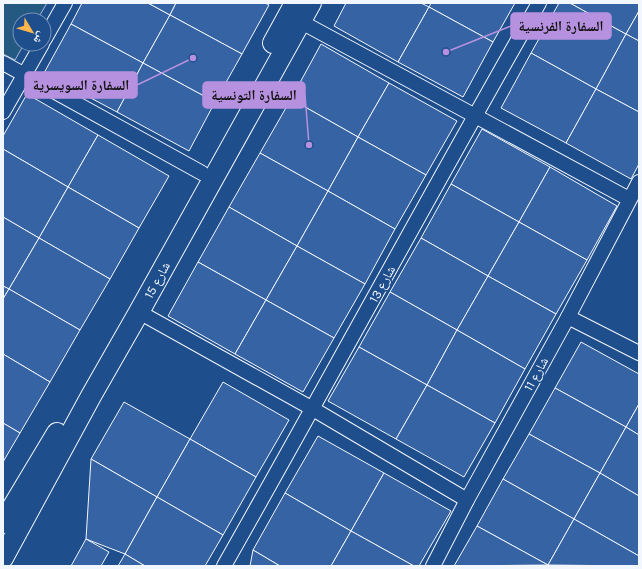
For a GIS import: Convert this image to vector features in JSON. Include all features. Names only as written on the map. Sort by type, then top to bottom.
[{"type":"street","points":[[52,26],[65,3]]},
{"type":"street","name":"شارع 15","points":[[3,523],[86,384],[202,173],[295,13],[312,3]]},
{"type":"street","name":"شارع 13","points":[[224,566],[539,3]]},
{"type":"street","points":[[295,13],[475,115],[630,199]]},
{"type":"street","name":"شارع 15","points":[[3,558],[91,396],[139,312],[295,13]]},
{"type":"street","points":[[3,112],[37,52]]},
{"type":"street","points":[[3,63],[202,173]]},
{"type":"street","name":"شارع 11","points":[[433,566],[467,500],[568,317],[639,182]]},
{"type":"street","points":[[139,312],[313,409],[467,500]]},
{"type":"street","points":[[568,317],[639,353]]},
{"type":"shaded area","points":[[3,3],[47,3],[42,12],[12,12],[12,52],[20,52],[15,60],[3,54]]},
{"type":"building","points":[[82,3],[148,3],[170,15],[143,63],[71,24]]},
{"type":"building","points":[[148,3],[176,3],[170,15]]},
{"type":"building","points":[[176,3],[265,3],[269,5],[242,54],[170,15]]},
{"type":"building","points":[[346,3],[421,3],[429,7],[398,62],[334,26]]},
{"type":"building","points":[[431,3],[515,3],[493,42],[429,7]]},
{"type":"building","points":[[559,3],[570,3],[626,34],[596,89],[531,53]]},
{"type":"building","points":[[570,3],[639,3],[639,11],[626,34]]},
{"type":"building","points":[[429,7],[493,42],[463,97],[398,62]]},
{"type":"building","points":[[639,11],[639,41],[626,34]]},
{"type":"building","points":[[170,15],[242,54],[215,102],[143,63]]},
{"type":"building","points":[[71,24],[143,63],[117,112],[44,73]]},
{"type":"building","points":[[626,34],[639,41],[639,112],[596,89]]},
{"type":"building","points":[[321,44],[389,83],[358,137],[291,99]]},
{"type":"building","points":[[531,53],[596,89],[566,143],[501,108]]},
{"type":"building","points":[[143,63],[215,102],[189,151],[117,112]]},
{"type":"building","points":[[389,83],[457,121],[426,175],[358,137]]},
{"type":"building","points":[[596,89],[639,112],[639,164],[631,179],[566,143]]},
{"type":"building","points":[[27,94],[98,135],[68,187],[3,149],[3,136]]},
{"type":"building","points":[[291,99],[358,137],[328,191],[260,153]]},
{"type":"building","points":[[482,129],[550,167],[519,222],[451,184]]},
{"type":"building","points":[[98,135],[169,176],[139,228],[68,187]]},
{"type":"building","points":[[358,137],[426,175],[395,229],[328,191]]},
{"type":"building","points":[[3,149],[68,187],[39,238],[3,217]]},
{"type":"building","points":[[260,153],[328,191],[297,246],[229,207]]},
{"type":"building","points":[[550,167],[617,206],[587,260],[519,222]]},
{"type":"building","points":[[451,184],[519,222],[488,276],[421,238]]},
{"type":"building","points":[[68,187],[139,228],[110,279],[39,238]]},
{"type":"building","points":[[328,191],[395,229],[365,284],[297,246]]},
{"type":"building","points":[[229,207],[297,246],[266,300],[198,262]]},
{"type":"building","points":[[3,217],[39,238],[9,289],[3,286]]},
{"type":"building","points":[[519,222],[587,260],[556,314],[488,276]]},
{"type":"building","points":[[39,238],[110,279],[80,330],[9,289]]},
{"type":"building","points":[[421,238],[488,276],[457,330],[390,292]]},
{"type":"building","points":[[297,246],[365,284],[334,338],[266,300]]},
{"type":"building","points":[[198,262],[266,300],[235,354],[168,316]]},
{"type":"building","points":[[488,276],[556,314],[525,369],[457,330]]},
{"type":"building","points":[[3,286],[9,289],[3,299]]},
{"type":"building","points":[[9,289],[80,330],[50,382],[3,354],[3,299]]},
{"type":"building","points":[[390,292],[457,330],[427,385],[359,347]]},
{"type":"building","points":[[266,300],[334,338],[303,392],[235,354]]},
{"type":"building","points":[[457,330],[525,369],[495,423],[427,385]]},
{"type":"building","points":[[581,342],[639,374],[639,404],[626,427],[555,388]]},
{"type":"building","points":[[359,347],[427,385],[396,439],[328,401]]},
{"type":"building","points":[[3,354],[50,382],[20,433],[3,423]]},
{"type":"building","points":[[223,382],[289,420],[256,477],[190,439]]},
{"type":"building","points":[[427,385],[495,423],[464,477],[396,439]]},
{"type":"building","points":[[555,388],[626,427],[600,473],[529,434]]},
{"type":"building","points":[[124,402],[190,439],[157,497],[91,459]]},
{"type":"building","points":[[639,404],[639,435],[626,427]]},
{"type":"building","points":[[3,423],[20,433],[3,462]]},
{"type":"building","points":[[626,427],[639,435],[639,496],[600,473]]},
{"type":"building","points":[[529,434],[600,473],[574,519],[503,479]]},
{"type":"building","points":[[318,436],[384,473],[351,531],[285,493]]},
{"type":"building","points":[[190,439],[256,477],[223,535],[157,497]]},
{"type":"building","points":[[91,459],[157,497],[125,554],[86,539]]},
{"type":"building","points":[[384,473],[451,511],[419,566],[414,566],[351,531]]},
{"type":"building","points":[[600,473],[639,496],[639,556],[574,519]]},
{"type":"building","points":[[503,479],[574,519],[548,565],[477,526]]},
{"type":"building","points":[[285,493],[351,531],[331,566],[280,566],[253,550]]},
{"type":"building","points":[[157,497],[223,535],[205,566],[145,566],[125,554]]},
{"type":"building","points":[[574,519],[639,556],[639,566],[548,565]]},
{"type":"building","points":[[477,526],[548,565],[454,566]]},
{"type":"building","points":[[351,531],[414,566],[331,566]]},
{"type":"building","points":[[86,539],[109,552],[101,566],[71,566]]},
{"type":"building","points":[[253,550],[280,566],[250,566]]},
{"type":"building","points":[[125,554],[145,566],[118,566]]},
{"type":"place","name":"السفارة الفرنسية","points":[[446,52]]},
{"type":"place","name":"السفارة السويسرية","points":[[193,58]]},
{"type":"place","name":"السفارة التونسية","points":[[309,145]]}]
